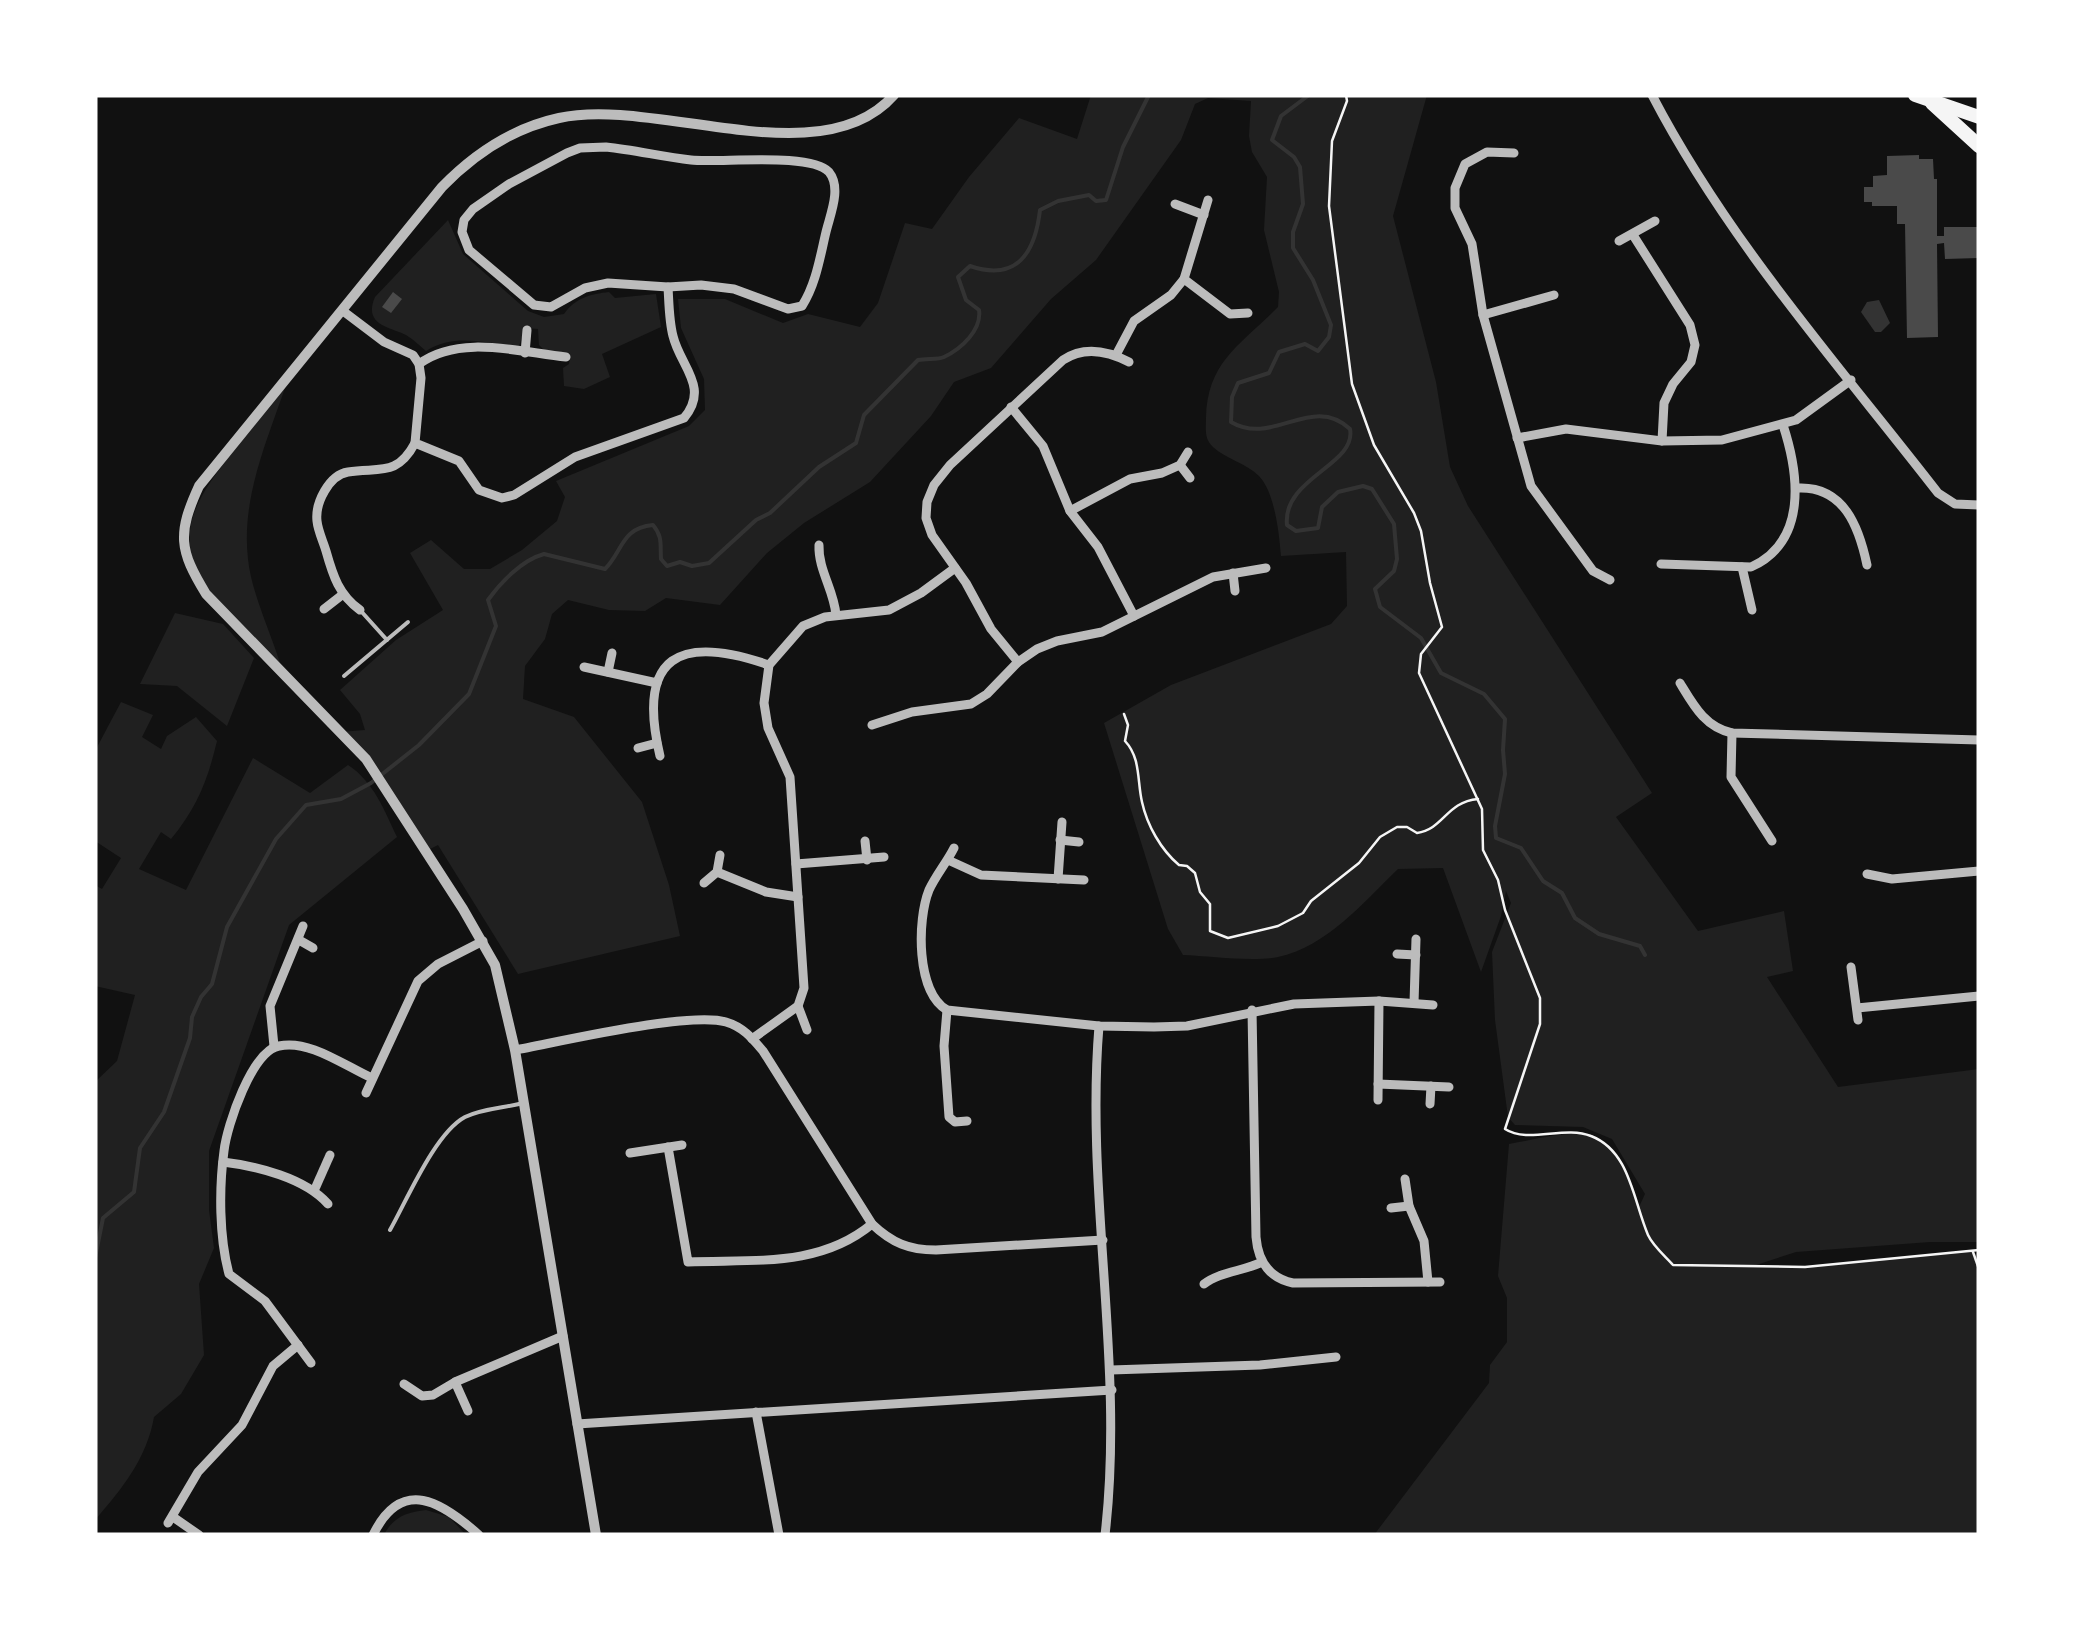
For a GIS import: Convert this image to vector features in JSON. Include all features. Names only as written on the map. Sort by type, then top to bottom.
[{"type":"highway","points":[[1915,95],[1979,117]]},
{"type":"highway","points":[[1932,103],[1979,146]]},
{"type":"street","points":[[596,1535],[504,992],[482,940],[366,760],[206,594],[182,545],[183,520],[198,486],[442,187],[484,150],[533,126],[559,118],[600,114],[737,130],[826,130],[856,121],[886,105],[894,95]]},
{"type":"street","points":[[1652,95],[1737,234],[1938,493],[1955,504],[1979,505]]},
{"type":"street","points":[[606,146],[694,160],[754,158],[826,168],[834,182],[834,199],[812,291],[802,306],[788,309],[734,289],[702,285],[668,287],[608,283],[585,288],[551,308],[534,305],[469,250],[462,232],[464,220],[508,184],[580,148],[606,146]]},
{"type":"street","points":[[1514,154],[1497,150],[1472,159],[1460,170],[1455,208],[1472,244],[1482,316],[1527,475],[1536,495],[1593,570],[1610,580]]},
{"type":"street","points":[[1116,355],[1134,320],[1171,295],[1184,279],[1208,200]]},
{"type":"street","points":[[1174,204],[1204,215]]},
{"type":"street","points":[[1619,241],[1656,221]]},
{"type":"street","points":[[1633,236],[1694,336],[1691,362],[1673,384],[1664,404],[1662,441]]},
{"type":"street","points":[[1184,279],[1230,314],[1248,312]]},
{"type":"street","points":[[414,442],[459,461],[485,495],[502,498],[514,496],[575,457],[684,418],[696,396],[696,384],[673,338],[668,287]]},
{"type":"street","points":[[1482,316],[1554,295]]},
{"type":"street","points":[[343,311],[384,342],[413,355],[421,378],[414,442],[396,466],[339,475],[329,484],[316,518],[342,595],[360,610]]},
{"type":"street","points":[[525,353],[527,330]]},
{"type":"street","points":[[419,364],[441,350],[459,346],[566,357]]},
{"type":"street","points":[[1018,662],[991,628],[928,527],[926,510],[930,494],[950,465],[1071,354],[1098,351],[1129,362]]},
{"type":"street","points":[[1517,438],[1566,429],[1662,441],[1722,440],[1784,425],[1806,415],[1851,380]]},
{"type":"street","points":[[1011,408],[1043,446],[1070,511],[1108,563],[1134,616]]},
{"type":"street","points":[[1662,564],[1742,567],[1758,563],[1778,544],[1790,524],[1798,488],[1784,425]]},
{"type":"street","points":[[1070,511],[1130,480],[1180,465],[1188,452]]},
{"type":"street","points":[[1180,465],[1190,478]]},
{"type":"street","points":[[1798,488],[1825,492],[1850,514],[1867,566]]},
{"type":"street","points":[[819,545],[820,564],[832,589],[836,615]]},
{"type":"street","points":[[1742,567],[1752,610]]},
{"type":"street","points":[[752,1039],[798,1006],[804,988],[790,777],[768,728],[764,703],[770,665],[803,626],[836,615],[889,610],[955,568]]},
{"type":"street","points":[[872,725],[912,712],[971,704],[987,694],[1018,662],[1050,644],[1102,632],[1201,582],[1266,568]]},
{"type":"street","points":[[1233,573],[1235,591]]},
{"type":"street","points":[[324,609],[342,595]]},
{"type":"street","points":[[660,756],[654,708],[657,683],[671,660],[695,650],[730,652],[770,665]]},
{"type":"street","points":[[608,672],[612,654]]},
{"type":"street","points":[[584,667],[657,683]]},
{"type":"street","points":[[1680,684],[1704,718],[1718,729],[1732,733],[1979,740]]},
{"type":"street","points":[[1732,733],[1731,776],[1772,841]]},
{"type":"street","points":[[638,748],[657,743]]},
{"type":"street","points":[[1058,879],[1062,822]]},
{"type":"street","points":[[865,840],[867,860]]},
{"type":"street","points":[[1060,840],[1079,842]]},
{"type":"street","points":[[954,848],[929,891],[922,930],[926,985],[937,1003],[947,1010],[1100,1026],[1188,1026],[1294,1004],[1379,1001],[1432,1005]]},
{"type":"street","points":[[704,883],[717,872],[720,855]]},
{"type":"street","points":[[796,864],[884,857]]},
{"type":"street","points":[[948,860],[981,875],[1084,880]]},
{"type":"street","points":[[1867,874],[1892,879],[1979,871]]},
{"type":"street","points":[[717,872],[754,888],[798,898]]},
{"type":"street","points":[[274,1046],[270,1006],[303,926]]},
{"type":"street","points":[[1414,1003],[1416,939]]},
{"type":"street","points":[[299,940],[313,948]]},
{"type":"street","points":[[366,1093],[418,981],[438,964],[482,940]]},
{"type":"street","points":[[1398,954],[1416,955]]},
{"type":"street","points":[[1851,967],[1858,1020]]},
{"type":"street","points":[[1857,1008],[1979,996]]},
{"type":"street","points":[[1378,1100],[1379,1001]]},
{"type":"street","points":[[798,1006],[807,1030]]},
{"type":"street","points":[[947,1010],[944,1035],[949,1117],[966,1122]]},
{"type":"street","points":[[1252,1010],[1256,1237],[1262,1262],[1274,1276],[1293,1283],[1434,1282],[1424,1241],[1409,1206],[1405,1179]]},
{"type":"street","points":[[515,1050],[706,1018],[735,1025],[752,1039],[872,1224],[893,1242],[918,1250],[1103,1240]]},
{"type":"street","points":[[1100,1026],[1095,1103],[1112,1370],[1105,1535]]},
{"type":"street","points":[[311,1363],[265,1301],[229,1274],[223,1218],[227,1137],[252,1069],[260,1056],[274,1046],[300,1046],[372,1078]]},
{"type":"street","points":[[1378,1084],[1449,1087]]},
{"type":"street","points":[[1430,1104],[1431,1086]]},
{"type":"street","points":[[630,1152],[682,1145]]},
{"type":"street","points":[[668,1147],[688,1262],[813,1255],[844,1245],[872,1224]]},
{"type":"street","points":[[314,1191],[330,1154]]},
{"type":"street","points":[[223,1162],[255,1167],[314,1191],[328,1204]]},
{"type":"street","points":[[1391,1208],[1409,1206]]},
{"type":"street","points":[[1204,1284],[1212,1277],[1262,1262]]},
{"type":"street","points":[[404,1384],[426,1397],[563,1336]]},
{"type":"street","points":[[199,1535],[170,1520],[198,1472],[242,1425],[273,1366],[298,1344]]},
{"type":"street","points":[[1112,1370],[1336,1358]]},
{"type":"street","points":[[455,1382],[468,1411]]},
{"type":"street","points":[[577,1424],[1112,1390]]},
{"type":"street","points":[[756,1412],[779,1535]]},
{"type":"street","points":[[374,1535],[385,1515],[396,1506],[421,1501],[445,1506],[478,1535]]},
{"type":"lane","points":[[360,610],[386,640]]},
{"type":"lane","points":[[344,676],[408,622]]},
{"type":"lane","points":[[390,1230],[434,1152],[456,1124],[486,1110],[524,1104]]},
{"type":"path","points":[[1346,95],[1329,158],[1329,206],[1352,384],[1374,444],[1421,531],[1430,583],[1442,620],[1438,635],[1421,654],[1422,683],[1478,799],[1484,826],[1483,850],[1498,880],[1542,1010],[1506,1128],[1516,1134],[1576,1132],[1604,1142],[1623,1166],[1650,1239],[1673,1265],[1805,1267],[1979,1250]]},
{"type":"path","points":[[1124,714],[1128,725],[1125,741],[1133,750],[1142,802],[1160,845],[1178,865],[1195,873],[1200,892],[1210,904],[1210,931],[1228,938],[1278,926],[1303,913],[1311,900],[1359,863],[1380,838],[1396,827],[1427,832],[1458,803],[1478,799]]},
{"type":"path","points":[[1973,1250],[1979,1269]]},
{"type":"shaded area","points":[[1091,95],[1427,95],[1393,216],[1436,382],[1450,467],[1468,506],[1652,793],[1616,817],[1698,931],[1784,911],[1793,971],[1767,977],[1838,1087],[1979,1069],[1979,1242],[1796,1252],[1753,1266],[1805,1267],[1973,1250],[1979,1269],[1979,1535],[1374,1535],[1489,1383],[1490,1365],[1507,1342],[1507,1298],[1498,1276],[1509,1144],[1561,1135],[1594,1137],[1617,1158],[1639,1207],[1645,1194],[1612,1139],[1583,1127],[1515,1125],[1508,1117],[1495,1020],[1492,952],[1511,903],[1506,891],[1481,972],[1443,868],[1398,869],[1328,933],[1296,952],[1278,957],[1183,955],[1168,929],[1104,723],[1171,685],[1331,624],[1347,606],[1346,552],[1281,556],[1275,514],[1264,483],[1254,472],[1213,447],[1206,434],[1208,398],[1220,368],[1278,307],[1279,292],[1264,230],[1267,177],[1252,152],[1249,136],[1251,101],[1208,98],[1195,104],[1181,140],[1096,260],[1051,299],[991,368],[954,382],[931,416],[870,482],[804,523],[767,553],[720,605],[666,598],[645,611],[609,610],[568,600],[552,614],[545,639],[525,666],[523,699],[574,717],[642,802],[669,885],[680,936],[518,974],[438,845],[424,852],[390,794],[340,732],[365,730],[360,714],[340,690],[396,640],[443,610],[410,553],[431,540],[464,569],[490,569],[522,550],[557,521],[565,497],[556,481],[689,426],[705,410],[704,379],[681,328],[678,299],[725,299],[783,323],[808,314],[860,327],[878,303],[905,223],[932,229],[1019,118],[1077,139]]},
{"type":"shaded area","points":[[448,220],[463,254],[528,311],[544,317],[564,314],[578,301],[609,292],[615,298],[656,294],[661,327],[602,354],[610,377],[584,389],[564,386],[563,368],[569,364],[570,355],[545,351],[539,345],[538,329],[525,328],[519,346],[460,341],[426,351],[406,335],[380,324],[372,314],[372,306],[375,297]]},
{"type":"shaded area","points":[[1879,300],[1890,323],[1881,332],[1875,332],[1861,312],[1867,302]]},
{"type":"shaded area","points":[[286,385],[257,470],[247,536],[253,584],[280,663],[214,596],[192,557],[190,539],[192,521],[207,487]]},
{"type":"shaded area","points":[[175,613],[223,624],[254,658],[227,726],[177,686],[140,684]]},
{"type":"shaded area","points":[[121,702],[153,715],[142,737],[161,749],[167,736],[196,717],[217,741],[205,781],[188,816],[171,839],[161,832],[139,869],[186,890],[253,758],[310,793],[348,765],[372,788],[397,837],[289,925],[209,1151],[209,1210],[214,1248],[199,1284],[204,1355],[181,1394],[154,1417],[139,1459],[124,1485],[95,1520],[95,1082],[117,1061],[135,995],[95,986],[95,885],[102,889],[121,858],[95,841],[95,751]]},
{"type":"shaded area","points":[[426,1510],[449,1517],[466,1535],[384,1535],[401,1516]]},
{"type":"building","points":[[1919,155],[1919,159],[1933,159],[1937,236],[1944,236],[1944,227],[1979,227],[1979,258],[1945,259],[1944,243],[1937,244],[1938,337],[1907,338],[1905,224],[1897,224],[1897,206],[1872,206],[1872,202],[1864,202],[1864,187],[1873,187],[1873,176],[1887,175],[1887,156]]},
{"type":"building","points":[[393,292],[402,299],[391,313],[382,307]]},
{"type":"waterway","points":[[95,1258],[103,1218],[134,1192],[140,1148],[164,1112],[190,1038],[192,1017],[212,984],[227,927],[276,839],[306,805],[341,799],[371,783],[419,745],[469,694],[496,626],[488,600],[499,586],[520,566],[544,554],[605,569],[628,535],[653,525],[660,537],[661,559],[667,566],[680,562],[692,566],[709,563],[819,467],[856,443],[864,415],[918,360],[944,357],[969,338],[977,325],[979,310],[966,300],[958,277],[970,266],[1000,270],[1021,260],[1034,239],[1040,210],[1058,201],[1089,195],[1096,201],[1106,200],[1123,147],[1149,95]]},
{"type":"waterway","points":[[1309,95],[1281,116],[1272,140],[1294,157],[1300,167],[1303,204],[1293,232],[1293,248],[1313,280],[1331,325],[1329,337],[1318,351],[1305,344],[1279,352],[1269,373],[1238,383],[1232,397],[1231,422],[1262,429],[1321,416],[1336,419],[1350,429],[1349,442],[1342,453],[1296,495],[1287,525],[1296,531],[1318,528],[1322,507],[1338,492],[1363,486],[1372,489],[1394,524],[1397,559],[1394,571],[1375,589],[1380,607],[1421,638],[1441,673],[1484,694],[1505,719],[1505,774],[1496,838],[1521,848],[1543,881],[1562,893],[1575,918],[1599,934],[1640,946],[1645,955]]}]
